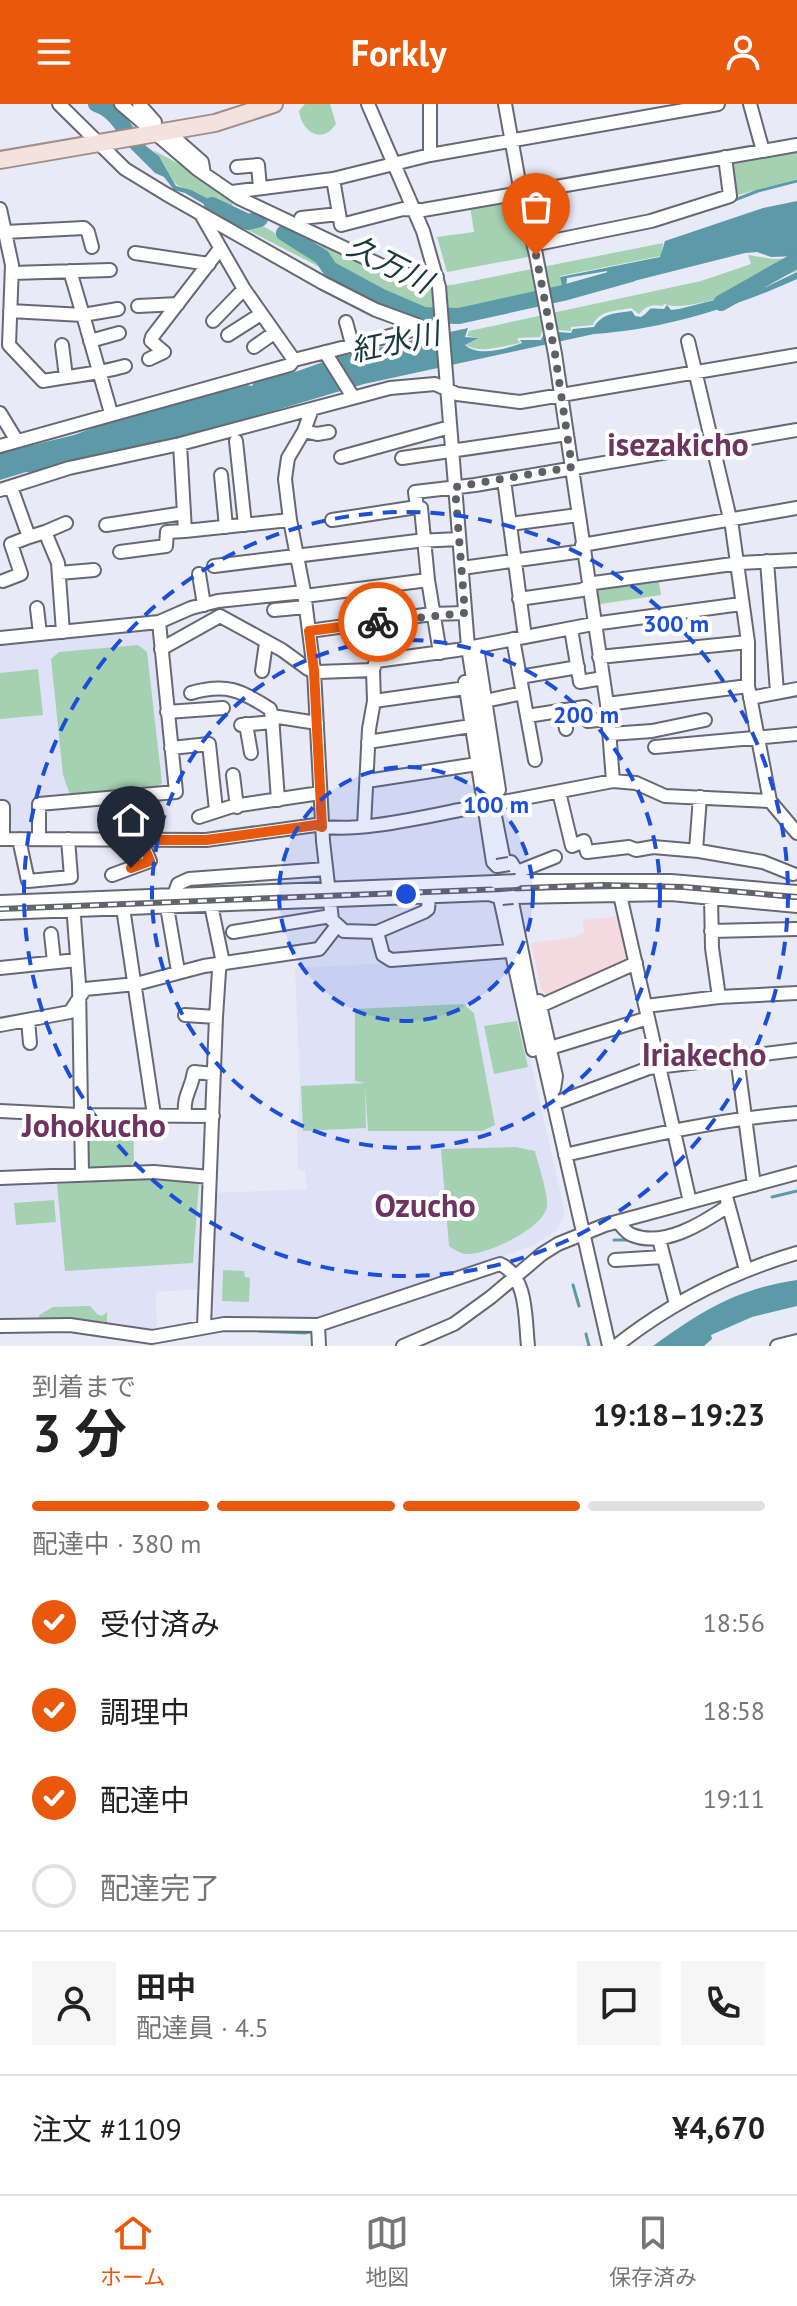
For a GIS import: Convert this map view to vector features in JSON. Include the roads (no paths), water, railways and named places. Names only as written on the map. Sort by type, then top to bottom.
[{"type":"main road","points":[[0,160],[274,104]]},
{"type":"street","points":[[0,446],[290,365],[294,360],[417,329],[417,325],[376,310],[323,283],[125,169],[59,104]]},
{"type":"street","points":[[121,104],[133,107],[152,129],[204,174],[232,192],[289,223],[391,270],[437,278]]},
{"type":"street","points":[[368,104],[415,210],[437,278],[468,647],[510,904],[609,1346]]},
{"type":"street","points":[[430,104],[430,155]]},
{"type":"street","points":[[505,104],[511,140],[542,243],[651,221],[730,196],[725,157]]},
{"type":"street","points":[[232,192],[333,179],[430,155],[718,104]]},
{"type":"street","points":[[750,104],[763,151]]},
{"type":"street","points":[[177,140],[202,162],[204,174]]},
{"type":"street","points":[[333,179],[341,225],[403,209],[415,210],[797,145]]},
{"type":"street","points":[[237,167],[258,165],[260,188]]},
{"type":"street","points":[[525,192],[561,393],[607,704],[613,781]]},
{"type":"street","points":[[0,209],[12,273],[5,345],[43,381],[125,366]]},
{"type":"street","points":[[301,218],[339,214]]},
{"type":"street","points":[[202,216],[219,250],[294,360]]},
{"type":"street","points":[[5,232],[84,228],[92,247]]},
{"type":"street","points":[[149,359],[164,352],[151,341],[152,337],[219,250]]},
{"type":"street","points":[[135,253],[209,264]]},
{"type":"street","points":[[12,273],[110,270]]},
{"type":"street","points":[[70,271],[111,413]]},
{"type":"street","points":[[213,321],[244,289]]},
{"type":"street","points":[[138,306],[178,304]]},
{"type":"street","points":[[10,311],[83,315],[118,309]]},
{"type":"street","points":[[228,335],[261,314]]},
{"type":"street","points":[[346,322],[352,344]]},
{"type":"street","points":[[90,341],[119,333]]},
{"type":"street","points":[[254,347],[274,333]]},
{"type":"street","points":[[688,341],[730,520],[748,642],[749,692],[770,801]]},
{"type":"street","points":[[62,345],[66,377]]},
{"type":"street","points":[[326,354],[350,393]]},
{"type":"street","points":[[29,537],[5,489],[69,468],[180,444],[312,409],[350,393],[435,384],[457,394],[520,402],[797,355]]},
{"type":"street","points":[[312,409],[285,467],[290,520],[305,598],[314,671],[322,827],[334,921],[344,931],[377,932],[425,912],[429,896]]},
{"type":"street","points":[[0,413],[17,441]]},
{"type":"street","points":[[341,457],[450,427]]},
{"type":"street","points":[[417,507],[415,492],[504,480],[797,430]]},
{"type":"street","points":[[304,431],[317,434],[329,432]]},
{"type":"street","points":[[402,458],[567,434]]},
{"type":"street","points":[[236,441],[245,525]]},
{"type":"street","points":[[180,444],[185,531]]},
{"type":"street","points":[[221,475],[226,527]]},
{"type":"street","points":[[504,480],[519,599],[520,677],[535,760]]},
{"type":"street","points":[[332,520],[421,508],[428,580],[440,653]]},
{"type":"street","points":[[462,568],[797,508]]},
{"type":"street","points":[[106,525],[184,513]]},
{"type":"street","points":[[510,524],[578,515]]},
{"type":"street","points":[[120,552],[166,546],[167,532],[290,520]]},
{"type":"street","points":[[3,581],[25,572],[11,544],[66,523]]},
{"type":"street","points":[[45,532],[58,563],[63,632]]},
{"type":"street","points":[[214,566],[459,539]]},
{"type":"street","points":[[519,599],[582,590],[594,583],[737,564],[797,560]]},
{"type":"street","points":[[767,561],[777,692]]},
{"type":"street","points":[[59,573],[94,570]]},
{"type":"street","points":[[199,574],[204,605]]},
{"type":"street","points":[[0,638],[159,622],[218,601],[305,598],[428,580]]},
{"type":"street","points":[[274,610],[305,598]]},
{"type":"street","points":[[364,826],[376,661],[440,653],[593,624],[741,604]]},
{"type":"street","points":[[37,608],[40,634]]},
{"type":"street","points":[[309,631],[465,613]]},
{"type":"street","points":[[161,649],[220,616],[314,671],[373,670]]},
{"type":"street","points":[[39,839],[39,804],[176,792],[159,622]]},
{"type":"street","points":[[571,629],[580,682],[603,678]]},
{"type":"street","points":[[599,657],[748,642]]},
{"type":"street","points":[[262,671],[266,643]]},
{"type":"street","points":[[468,647],[461,654],[471,726],[477,764],[492,804]]},
{"type":"street","points":[[468,647],[478,654],[485,701],[493,862],[505,864],[517,872],[555,857]]},
{"type":"street","points":[[520,677],[578,667]]},
{"type":"street","points":[[191,693],[217,687],[237,691],[270,709],[278,800]]},
{"type":"street","points":[[374,701],[466,688]]},
{"type":"street","points":[[607,704],[797,689]]},
{"type":"street","points":[[485,701],[523,693]]},
{"type":"street","points":[[527,716],[585,707],[588,721],[608,719]]},
{"type":"street","points":[[167,712],[223,708]]},
{"type":"street","points":[[563,710],[566,729]]},
{"type":"street","points":[[251,753],[243,725],[272,719],[317,723]]},
{"type":"street","points":[[610,734],[652,731],[705,720]]},
{"type":"street","points":[[368,742],[471,726]]},
{"type":"street","points":[[655,747],[797,734]]},
{"type":"street","points":[[171,748],[209,744],[216,810]]},
{"type":"street","points":[[367,781],[477,764]]},
{"type":"street","points":[[233,775],[237,807]]},
{"type":"street","points":[[0,807],[3,807],[1,839],[206,840],[316,825],[330,830],[364,826],[613,781],[636,783],[665,796],[770,801],[797,833]]},
{"type":"street","points":[[559,792],[572,846],[584,841],[587,852],[629,847],[636,850],[653,847],[696,850],[788,868]]},
{"type":"street","points":[[199,817],[216,810],[320,793]]},
{"type":"street","points":[[121,840],[122,796]]},
{"type":"street","points":[[696,850],[700,797]]},
{"type":"street","points":[[19,839],[28,881],[71,877],[68,839]]},
{"type":"street","points":[[112,875],[150,861],[141,840]]},
{"type":"street","points":[[178,971],[171,901],[178,884],[189,879],[326,869]]},
{"type":"street","points":[[0,902],[123,908],[171,901],[211,905],[516,881],[671,881],[797,892]]},
{"type":"street","points":[[0,913],[73,905],[329,895],[489,894],[508,897],[644,893],[711,896],[797,906]]},
{"type":"street","points":[[620,895],[690,1202]]},
{"type":"street","points":[[711,896],[711,931],[719,997]]},
{"type":"street","points":[[508,897],[510,951],[542,1090],[553,1104]]},
{"type":"street","points":[[508,897],[550,1048],[556,1076],[553,1104]]},
{"type":"street","points":[[73,905],[79,1000],[82,1173]]},
{"type":"street","points":[[204,1326],[216,1017],[221,962],[211,905]]},
{"type":"street","points":[[123,908],[154,1115]]},
{"type":"street","points":[[233,932],[334,921]]},
{"type":"street","points":[[0,1025],[70,1012],[85,989],[136,984],[221,962],[319,949],[334,921]]},
{"type":"street","points":[[711,931],[797,929]]},
{"type":"street","points":[[377,932],[383,955],[391,960],[510,951]]},
{"type":"street","points":[[51,934],[54,962]]},
{"type":"street","points":[[0,968],[77,960]]},
{"type":"street","points":[[540,1006],[636,963]]},
{"type":"street","points":[[550,1048],[647,1012],[719,997],[797,993]]},
{"type":"street","points":[[185,1015],[216,1017]]},
{"type":"street","points":[[28,1020],[30,1043]]},
{"type":"street","points":[[553,1104],[649,1068],[797,1050]]},
{"type":"street","points":[[737,1057],[754,1185]]},
{"type":"street","points":[[185,1116],[184,1099],[194,1072],[214,1074]]},
{"type":"street","points":[[0,1111],[213,1116]]},
{"type":"street","points":[[565,1155],[674,1129],[745,1117],[797,1113]]},
{"type":"street","points":[[0,1178],[163,1172],[210,1177]]},
{"type":"street","points":[[615,1260],[660,1247],[675,1234],[728,1206],[754,1185],[797,1173]]},
{"type":"street","points":[[403,1346],[454,1324],[542,1254],[583,1233],[690,1202],[728,1206]]},
{"type":"street","points":[[728,1206],[746,1270]]},
{"type":"street","points":[[618,1222],[632,1235],[660,1247]]},
{"type":"street","points":[[660,1247],[676,1304]]},
{"type":"street","points":[[616,1346],[644,1323],[676,1304],[746,1270],[797,1253]]},
{"type":"street","points":[[0,1326],[70,1325],[170,1340],[204,1326],[319,1335],[496,1264],[506,1267],[515,1276],[521,1289],[528,1346]]},
{"type":"street","points":[[121,1332],[121,1346]]},
{"type":"street","points":[[777,1346],[797,1341]]},
{"type":"water","points":[[118,117],[159,156],[176,186],[191,190],[232,211],[229,219],[185,193],[174,190],[164,177],[155,173],[120,133]]},
{"type":"water","points":[[797,201],[797,256],[771,257],[757,252],[745,253],[622,284],[626,279],[608,277],[607,271],[567,278],[563,291],[560,277],[660,257],[665,241],[763,208]]},
{"type":"water","points":[[797,272],[797,279],[698,316],[645,328],[594,334],[364,384],[169,442],[0,480],[0,453],[74,435],[120,418],[252,386],[254,382],[337,357],[468,328],[465,337],[479,338],[465,345],[471,349],[500,349],[522,343],[520,340],[541,340],[545,331],[571,333],[573,329],[594,327],[601,319],[615,313],[632,311],[635,316],[641,317],[651,309],[664,309],[667,305],[671,310],[679,309],[766,287]]},
{"type":"water","points":[[797,1280],[797,1306],[752,1317],[711,1335],[712,1339],[704,1346],[653,1346],[720,1303],[756,1289]]},
{"type":"waterway","name":"久万川","points":[[96,104],[111,112],[129,135]]},
{"type":"waterway","points":[[732,201],[797,181]]},
{"type":"waterway","name":"久万川","points":[[212,205],[248,222],[260,219]]},
{"type":"waterway","points":[[542,249],[644,228]]},
{"type":"waterway","name":"久万川","points":[[284,233],[322,257],[330,269],[424,315],[459,316],[631,274]]},
{"type":"waterway","name":"紅水川","points":[[721,303],[797,260]]},
{"type":"waterway","points":[[772,1197],[797,1191]]},
{"type":"waterway","points":[[614,1240],[630,1240]]},
{"type":"waterway","points":[[573,1285],[579,1306]]},
{"type":"waterway","points":[[353,1320],[364,1316]]},
{"type":"waterway","points":[[259,1331],[315,1331]]},
{"type":"waterway","points":[[586,1334],[589,1346]]},
{"type":"waterway","points":[[155,1342],[182,1337]]},
{"type":"railway","points":[[0,909],[601,885],[684,887],[797,897]]},
{"type":"district","name":"isezakicho","points":[[678,444]]},
{"type":"district","name":"Iriakecho","points":[[704,1054]]},
{"type":"district","name":"Johokucho","points":[[94,1125]]},
{"type":"district","name":"Ozucho","points":[[425,1205]]}]
